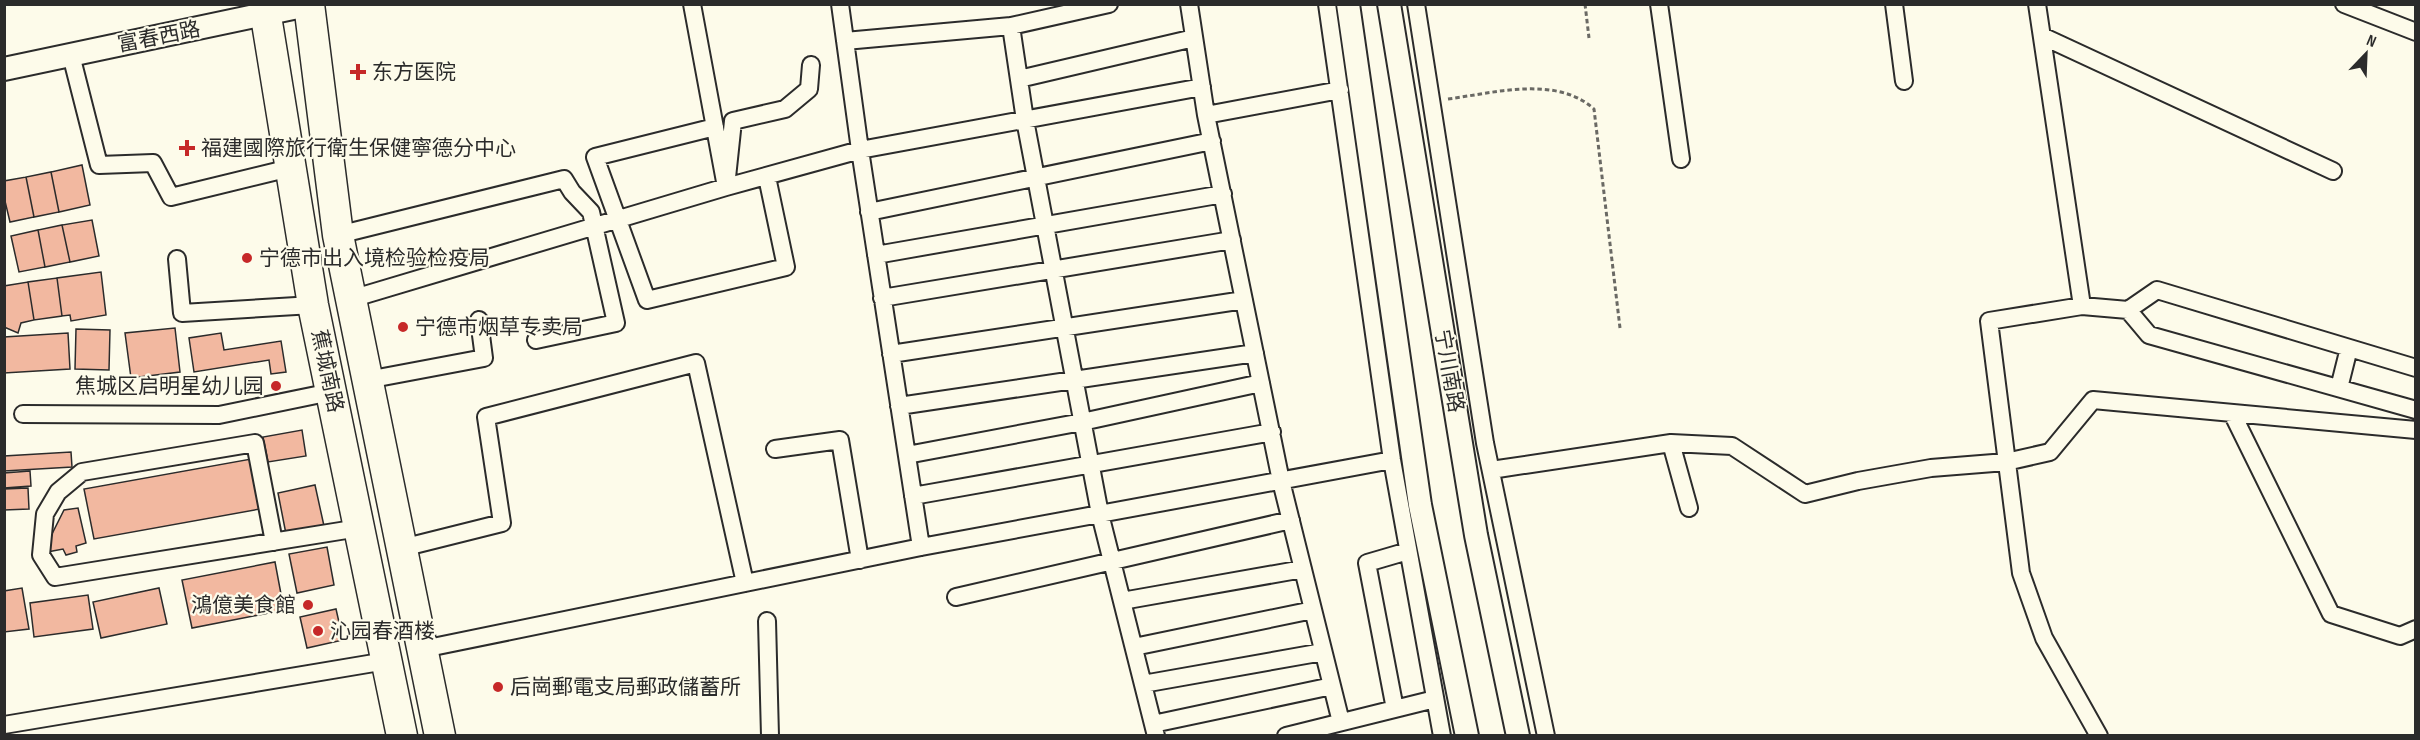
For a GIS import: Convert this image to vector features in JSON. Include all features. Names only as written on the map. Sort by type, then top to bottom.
[{"type":"highway","name":"蕉城南路","points":[[310,5],[338,235],[441,735]]},
{"type":"highway","name":"蕉城南路","points":[[266,10],[313,304],[402,735]]},
{"type":"main road","points":[[1348,4],[1420,505],[1467,735]]},
{"type":"main road","name":"宁川南路","points":[[1389,4],[1476,535],[1518,735]]},
{"type":"main road","name":"富春西路","points":[[4,69],[266,10],[310,5]]},
{"type":"street","points":[[692,4],[726,187]]},
{"type":"street","points":[[840,4],[869,212],[921,547]]},
{"type":"street","points":[[845,41],[1011,26],[1109,4]]},
{"type":"street","points":[[1189,4],[1206,115],[1281,481],[1341,722]]},
{"type":"street","points":[[1327,4],[1392,460],[1442,735]]},
{"type":"street","points":[[1416,4],[1491,470],[1546,735]]},
{"type":"street","points":[[1659,4],[1681,159]]},
{"type":"street","points":[[1894,4],[1904,81]]},
{"type":"street","points":[[2037,4],[2082,306]]},
{"type":"street","points":[[2344,4],[2415,32]]},
{"type":"street","points":[[1011,26],[1025,120],[1100,514],[1155,730],[1332,686]]},
{"type":"street","points":[[2042,36],[2333,171]]},
{"type":"street","points":[[1019,79],[1194,38]]},
{"type":"street","points":[[71,55],[99,165],[153,163],[171,197],[290,168]]},
{"type":"street","points":[[726,187],[733,121],[785,109],[809,89],[812,65]]},
{"type":"street","points":[[351,299],[726,187],[860,150],[1202,87]]},
{"type":"street","points":[[1206,115],[1340,90]]},
{"type":"street","points":[[715,127],[595,157],[647,300],[786,267],[767,177]]},
{"type":"street","points":[[869,212],[1212,141]]},
{"type":"street","points":[[338,235],[564,179],[572,192],[591,212],[616,323],[536,340]]},
{"type":"street","points":[[876,255],[1223,194]]},
{"type":"street","points":[[882,298],[1232,240]]},
{"type":"street","points":[[177,259],[182,313],[313,304]]},
{"type":"street","points":[[2099,735],[2044,639],[2021,573],[1989,321],[2082,306],[2128,310],[2157,290],[2415,368]]},
{"type":"street","points":[[891,354],[1244,300]]},
{"type":"street","points":[[2128,310],[2149,335],[2415,410]]},
{"type":"street","points":[[368,380],[484,358],[479,320]]},
{"type":"street","points":[[2339,388],[2349,348]]},
{"type":"street","points":[[899,406],[1255,353]]},
{"type":"street","points":[[402,548],[502,523],[486,417],[696,363],[745,583]]},
{"type":"street","points":[[907,455],[1082,422],[1261,383]]},
{"type":"street","points":[[23,414],[219,415],[331,392]]},
{"type":"street","points":[[1491,470],[1671,443],[1732,446],[1805,494],[1858,481],[1931,468],[2006,462],[2050,452],[2093,400],[2415,430]]},
{"type":"street","points":[[2232,413],[2331,614],[2400,636],[2415,629]]},
{"type":"street","points":[[913,496],[1272,432]]},
{"type":"street","points":[[775,449],[840,440],[860,560]]},
{"type":"street","points":[[274,542],[255,443],[82,472],[58,492],[45,514],[41,555],[55,577],[274,542],[359,528]]},
{"type":"street","points":[[1671,443],[1689,508]]},
{"type":"street","points":[[423,649],[921,547],[1392,460]]},
{"type":"street","points":[[956,597],[1291,520]]},
{"type":"street","points":[[1395,709],[1367,563],[1408,551]]},
{"type":"street","points":[[1122,601],[1303,569]]},
{"type":"street","points":[[1134,647],[1313,610]]},
{"type":"street","points":[[767,621],[770,735]]},
{"type":"street","points":[[1143,684],[1323,652]]},
{"type":"street","points":[[4,725],[386,661]]},
{"type":"street","points":[[1286,735],[1435,699]]},
{"type":"path","points":[[1585,4],[1589,38]]},
{"type":"path","points":[[1431,101],[1539,88],[1581,98],[1594,109],[1620,328]]},
{"type":"building","points":[[82,165],[90,205],[59,212],[51,172]]},
{"type":"building","points":[[51,172],[59,212],[34,217],[26,177]]},
{"type":"building","points":[[26,177],[34,217],[10,222],[4,197],[4,181]]},
{"type":"building","points":[[92,220],[99,256],[70,262],[62,225]]},
{"type":"building","points":[[62,225],[70,262],[45,267],[38,230]]},
{"type":"building","points":[[38,230],[45,267],[19,272],[11,236]]},
{"type":"building","points":[[101,272],[106,315],[71,321],[70,315],[62,316],[57,278]]},
{"type":"building","points":[[57,278],[62,316],[34,320],[28,282]]},
{"type":"building","points":[[28,282],[34,320],[21,323],[18,333],[4,327],[4,286]]},
{"type":"building","points":[[175,328],[180,372],[131,378],[125,333]]},
{"type":"building","points":[[76,329],[110,330],[109,370],[75,369]]},
{"type":"building","points":[[68,333],[70,369],[4,373],[4,337]]},
{"type":"building","points":[[221,333],[224,350],[281,341],[286,372],[271,374],[269,360],[194,372],[189,338]]},
{"type":"building","points":[[302,430],[306,456],[268,462],[263,437]]},
{"type":"building","points":[[71,452],[72,467],[4,471],[4,456]]},
{"type":"building","points":[[251,459],[260,509],[94,539],[84,489]]},
{"type":"building","points":[[30,471],[31,486],[4,488],[4,473]]},
{"type":"building","points":[[315,485],[324,526],[286,534],[278,493]]},
{"type":"building","points":[[28,488],[29,509],[4,510],[4,489]]},
{"type":"building","points":[[78,508],[86,543],[76,546],[77,552],[66,555],[63,549],[47,552],[47,544],[64,510]]},
{"type":"building","points":[[327,547],[334,585],[297,593],[289,554]]},
{"type":"building","points":[[275,562],[284,610],[192,628],[182,580]]},
{"type":"building","points":[[22,588],[29,629],[4,632],[4,591]]},
{"type":"building","points":[[159,588],[167,624],[101,638],[93,602]]},
{"type":"building","points":[[88,595],[93,629],[34,637],[30,603]]},
{"type":"building","points":[[336,609],[343,640],[307,648],[300,617]]},
{"type":"place","name":"东方医院","points":[[358,72]]},
{"type":"place","name":"福建國際旅行衛生保健寧德分中心","points":[[187,148]]},
{"type":"place","name":"宁德市出入境检验检疫局","points":[[247,258]]},
{"type":"place","name":"宁德市烟草专卖局","points":[[403,327]]},
{"type":"place","name":"焦城区启明星幼儿园","points":[[276,386]]},
{"type":"place","name":"鴻億美食館","points":[[308,605]]},
{"type":"place","name":"沁园春酒楼","points":[[318,631]]},
{"type":"place","name":"后崗郵電支局郵政儲蓄所","points":[[498,687]]}]
